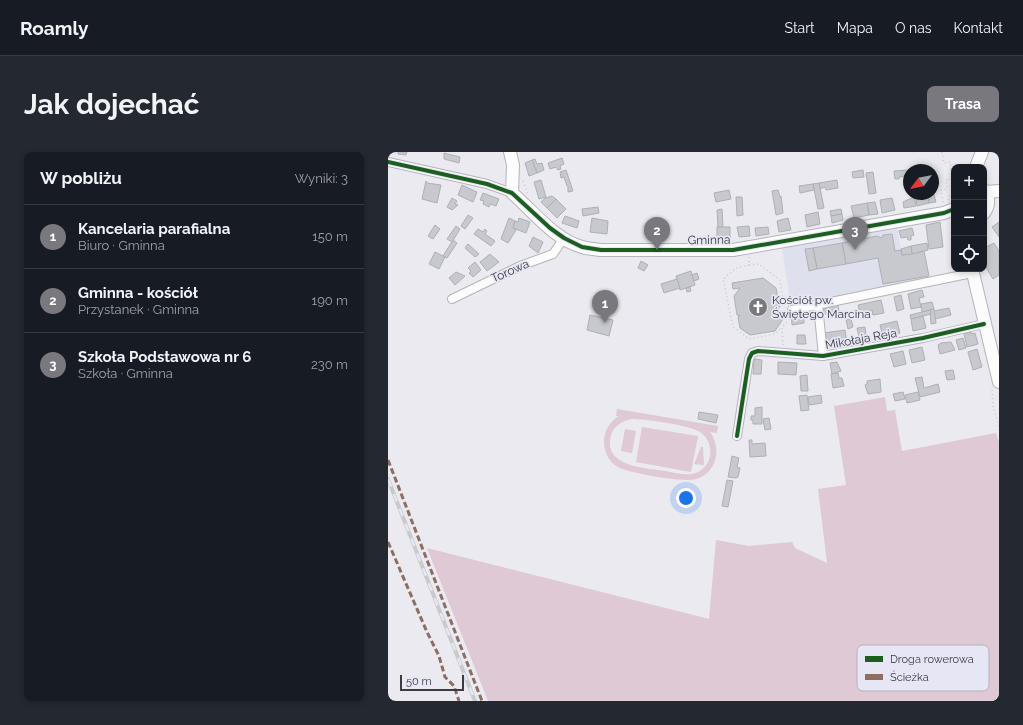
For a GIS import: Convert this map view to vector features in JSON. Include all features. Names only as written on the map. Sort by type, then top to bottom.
[{"type":"street","points":[[510,152],[514,178],[512,193]]},
{"type":"street","points":[[983,152],[983,164]]},
{"type":"street","name":"Gminna","points":[[388,162],[487,184],[512,193],[550,228],[564,238],[582,247],[601,250],[733,250],[944,213],[951,210]]},
{"type":"street","points":[[987,189],[999,191]]},
{"type":"street","points":[[987,209],[999,200]]},
{"type":"street","name":"Torowa","points":[[452,299],[520,266],[553,254],[564,238]]},
{"type":"street","points":[[792,310],[967,272]]},
{"type":"street","points":[[972,272],[999,382]]},
{"type":"street","points":[[818,305],[823,356]]},
{"type":"street","name":"Mikołaja Reja","points":[[737,436],[749,359],[752,352],[758,351],[823,356],[908,341],[984,324]]},
{"type":"path","points":[[942,152],[944,163],[950,162],[951,168]]},
{"type":"path","points":[[522,178],[529,196]]},
{"type":"path","points":[[951,179],[946,180],[948,189],[941,190],[943,207],[951,193]]},
{"type":"path","points":[[747,253],[750,266]]},
{"type":"path","points":[[759,264],[780,280],[787,322],[775,334],[749,339],[733,327],[724,279],[736,268],[750,266],[759,264]]},
{"type":"path","points":[[782,327],[783,346]]},
{"type":"shaded area","points":[[897,227],[902,255],[924,251],[930,280],[791,307],[782,248]]},
{"type":"shaded area","points":[[885,397],[887,411],[895,410],[902,451],[996,433],[999,442],[999,701],[488,701],[427,548],[709,619],[716,540],[749,546],[792,542],[795,548],[827,563],[818,489],[846,485],[834,406]]},
{"type":"shaded area","points":[[617,409],[718,426],[717,433],[710,432],[716,445],[713,466],[703,476],[690,480],[657,477],[618,467],[608,456],[604,442],[608,427],[619,416],[616,416]],"holes":[[[631,419],[656,421],[695,429],[705,436],[708,442],[710,448],[709,460],[702,470],[692,474],[637,467],[619,460],[613,454],[610,446],[611,435],[616,427],[624,421]]]},
{"type":"shaded area","points":[[642,427],[698,436],[691,472],[636,462]]},
{"type":"shaded area","points":[[625,429],[636,431],[632,453],[621,451]]},
{"type":"shaded area","points":[[701,447],[703,447],[704,465],[694,464]]},
{"type":"building","points":[[398,152],[407,152],[406,155],[398,154]]},
{"type":"building","points":[[444,153],[460,157],[459,163],[444,159]]},
{"type":"building","points":[[562,158],[564,164],[560,166],[561,169],[558,170],[556,167],[550,169],[548,163]]},
{"type":"building","points":[[535,159],[537,164],[542,163],[544,170],[537,173],[532,160]]},
{"type":"building","points":[[532,160],[537,173],[529,176],[525,163]]},
{"type":"building","points":[[566,170],[573,191],[568,192],[568,186],[564,177],[561,178],[560,172]]},
{"type":"building","points":[[863,170],[864,177],[853,178],[852,172]]},
{"type":"building","points":[[903,170],[903,177],[895,179],[894,171]]},
{"type":"building","points":[[873,172],[876,193],[869,194],[866,173]]},
{"type":"building","points":[[541,180],[546,197],[539,199],[534,182]]},
{"type":"building","points":[[837,180],[838,188],[826,190],[825,187],[820,189],[819,183]]},
{"type":"building","points":[[426,181],[427,183],[441,185],[437,203],[422,199]]},
{"type":"building","points":[[819,183],[824,208],[818,209],[813,184]]},
{"type":"building","points":[[813,184],[814,190],[800,193],[799,186]]},
{"type":"building","points":[[462,185],[477,192],[473,202],[458,195]]},
{"type":"building","points":[[729,190],[731,199],[716,202],[714,193]]},
{"type":"building","points":[[778,190],[780,197],[781,196],[783,213],[776,215],[772,191]]},
{"type":"building","points":[[483,193],[499,199],[496,206],[490,204],[489,207],[483,204],[484,201],[480,200]]},
{"type":"building","points":[[552,196],[556,199],[547,208],[541,202],[545,198]]},
{"type":"building","points":[[736,197],[742,197],[743,215],[737,216]]},
{"type":"building","points":[[452,198],[457,201],[455,204],[458,205],[452,210],[447,207]]},
{"type":"building","points":[[892,198],[895,210],[882,213],[880,200]]},
{"type":"building","points":[[556,199],[566,209],[557,218],[547,208]]},
{"type":"building","points":[[907,200],[915,200],[916,206],[904,208],[903,202]]},
{"type":"building","points":[[916,200],[929,200],[929,203],[917,206]]},
{"type":"building","points":[[929,200],[935,200],[936,202],[929,203]]},
{"type":"building","points":[[875,202],[878,214],[869,215],[867,203]]},
{"type":"building","points":[[867,203],[869,215],[854,218],[851,206]]},
{"type":"building","points":[[598,207],[599,213],[583,216],[582,209]]},
{"type":"building","points":[[722,209],[723,227],[718,227],[717,210]]},
{"type":"building","points":[[841,209],[842,214],[831,216],[830,211]]},
{"type":"building","points":[[818,212],[820,224],[807,227],[805,215]]},
{"type":"building","points":[[842,214],[843,220],[832,223],[831,216]]},
{"type":"building","points":[[468,215],[473,218],[465,229],[461,226]]},
{"type":"building","points":[[565,216],[579,221],[577,228],[562,223]]},
{"type":"building","points":[[509,218],[515,221],[513,228],[516,230],[508,243],[501,239]]},
{"type":"building","points":[[519,218],[530,222],[526,233],[513,228],[515,221],[518,222]]},
{"type":"building","points":[[592,218],[608,221],[607,234],[590,232]]},
{"type":"building","points":[[788,218],[791,230],[779,232],[777,221]]},
{"type":"building","points":[[940,222],[943,247],[929,249],[926,225]]},
{"type":"building","points":[[999,222],[999,237],[992,227]]},
{"type":"building","points":[[435,225],[440,229],[433,239],[428,236]]},
{"type":"building","points":[[456,226],[460,229],[452,242],[447,239]]},
{"type":"building","points":[[749,226],[750,236],[739,237],[737,227]]},
{"type":"building","points":[[717,227],[730,227],[730,238],[717,239]]},
{"type":"building","points":[[768,227],[769,234],[756,236],[755,228]]},
{"type":"building","points":[[912,228],[914,235],[911,236],[911,240],[908,240],[907,237],[901,238],[899,231]]},
{"type":"building","points":[[478,229],[483,232],[485,229],[487,231],[485,234],[495,241],[491,246],[474,234]]},
{"type":"building","points":[[892,234],[895,251],[901,250],[902,255],[924,251],[929,276],[883,284],[878,258],[846,264],[842,243],[877,236],[882,238],[883,235]]},
{"type":"building","points":[[533,237],[543,242],[538,253],[529,246]]},
{"type":"building","points":[[453,240],[457,243],[447,258],[443,256]]},
{"type":"building","points":[[842,243],[846,264],[817,269],[813,248]]},
{"type":"building","points":[[927,243],[928,250],[912,254],[911,246]]},
{"type":"building","points":[[994,243],[999,251],[999,275],[993,279],[987,269],[987,246]]},
{"type":"building","points":[[468,244],[479,254],[475,257],[465,248]]},
{"type":"building","points":[[911,246],[912,254],[902,255],[901,249]]},
{"type":"building","points":[[813,248],[817,269],[809,271],[805,249]]},
{"type":"building","points":[[435,252],[445,257],[439,269],[429,264]]},
{"type":"building","points":[[490,254],[499,262],[487,271],[480,262]]},
{"type":"building","points":[[641,261],[648,265],[644,271],[638,268]]},
{"type":"building","points":[[475,262],[481,270],[473,277],[469,273],[471,271],[468,268]]},
{"type":"building","points":[[691,271],[695,285],[680,290],[676,276]]},
{"type":"building","points":[[456,272],[465,276],[455,285],[449,278]]},
{"type":"building","points":[[697,273],[699,279],[694,281],[692,275]]},
{"type":"building","name":"Kościół pw. Świętego Marcina","points":[[763,278],[776,288],[780,307],[778,308],[783,319],[775,331],[750,335],[740,328],[738,317],[740,316],[737,315],[734,296],[740,288],[733,289],[732,283]]},
{"type":"building","points":[[677,279],[680,288],[664,293],[661,284]]},
{"type":"building","points":[[690,287],[691,291],[687,292],[686,288]]},
{"type":"building","points":[[922,290],[924,297],[919,298],[921,307],[911,309],[908,294]]},
{"type":"building","points":[[901,295],[904,309],[897,311],[894,297]]},
{"type":"building","points":[[881,300],[884,313],[873,315],[872,310],[860,313],[858,305]]},
{"type":"building","points":[[932,302],[934,309],[922,312],[921,304]]},
{"type":"building","points":[[838,305],[839,311],[822,315],[821,309]]},
{"type":"building","points":[[949,308],[951,315],[935,319],[934,311]]},
{"type":"building","points":[[816,309],[817,315],[809,317],[808,310]]},
{"type":"building","points":[[934,309],[936,323],[931,324],[930,310]]},
{"type":"building","points":[[930,310],[931,314],[911,319],[910,315]]},
{"type":"building","points":[[804,311],[804,323],[792,325],[791,313]]},
{"type":"building","points":[[590,315],[613,320],[609,336],[587,330]]},
{"type":"building","points":[[923,316],[926,328],[913,331],[911,319]]},
{"type":"building","points":[[851,319],[853,327],[848,329],[846,320]]},
{"type":"building","points":[[897,321],[900,333],[883,337],[880,325]]},
{"type":"building","points":[[865,327],[866,335],[859,337],[857,328]]},
{"type":"building","points":[[845,330],[847,344],[826,347],[824,333]]},
{"type":"building","points":[[971,332],[971,334],[975,333],[978,344],[967,347],[964,334]]},
{"type":"building","points":[[797,335],[805,335],[806,344],[797,344]]},
{"type":"building","points":[[866,335],[868,344],[860,346],[859,337]]},
{"type":"building","points":[[963,338],[966,348],[959,350],[956,340]]},
{"type":"building","points":[[951,342],[955,350],[940,354],[938,345],[941,343]]},
{"type":"building","points":[[922,347],[925,360],[912,363],[909,350]]},
{"type":"building","points":[[977,349],[982,367],[973,370],[968,352]]},
{"type":"building","points":[[903,351],[906,364],[894,367],[890,354]]},
{"type":"building","points":[[754,359],[762,360],[761,374],[753,374]]},
{"type":"building","points":[[778,362],[797,363],[796,375],[778,374]]},
{"type":"building","points":[[837,362],[841,371],[832,374],[830,363]]},
{"type":"building","points":[[953,370],[955,379],[947,380],[945,371]]},
{"type":"building","points":[[838,373],[839,378],[842,378],[844,386],[833,388],[831,374]]},
{"type":"building","points":[[807,375],[808,391],[801,391],[800,376]]},
{"type":"building","points":[[922,377],[924,388],[938,384],[940,392],[920,397],[915,378]]},
{"type":"building","points":[[880,379],[881,392],[868,394],[865,385],[867,384],[867,381]]},
{"type":"building","points":[[903,392],[905,399],[895,401],[893,394]]},
{"type":"building","points":[[918,392],[920,400],[907,403],[905,395]]},
{"type":"building","points":[[807,395],[809,410],[801,411],[799,396]]},
{"type":"building","points":[[821,395],[822,403],[809,405],[808,397]]},
{"type":"building","points":[[762,407],[762,424],[753,424],[751,416],[755,416],[755,408]]},
{"type":"building","points":[[699,412],[718,415],[716,423],[698,419]]},
{"type":"building","points":[[769,418],[771,429],[765,430],[763,419]]},
{"type":"building","points":[[749,440],[752,440],[752,444],[765,443],[766,456],[750,457]]},
{"type":"building","points":[[732,456],[739,458],[737,467],[740,468],[738,477],[736,478],[728,477]]},
{"type":"building","points":[[727,480],[733,481],[728,507],[722,506]]},
{"type":"railway","points":[[388,479],[475,701]]},
{"type":"marked path","points":[[388,460],[482,701]]},
{"type":"marked path","points":[[388,542],[439,656],[445,677],[454,686],[459,701]]},
{"type":"cycle path","points":[[388,162],[487,184],[512,193],[550,228],[564,238],[582,247],[601,250],[733,250],[944,213],[951,210]]},
{"type":"cycle path","points":[[737,436],[749,359],[752,353],[758,351],[823,356],[923,338],[984,324]]},
{"type":"place","name":"Gminna - kościół","points":[[657,250]]},
{"type":"place","name":"Szkoła Podstawowa nr 6","points":[[855,250]]},
{"type":"place","name":"Kościół pw. Świętego Marcina","points":[[758,307]]},
{"type":"place","name":"Kancelaria parafialna","points":[[605,323]]}]
